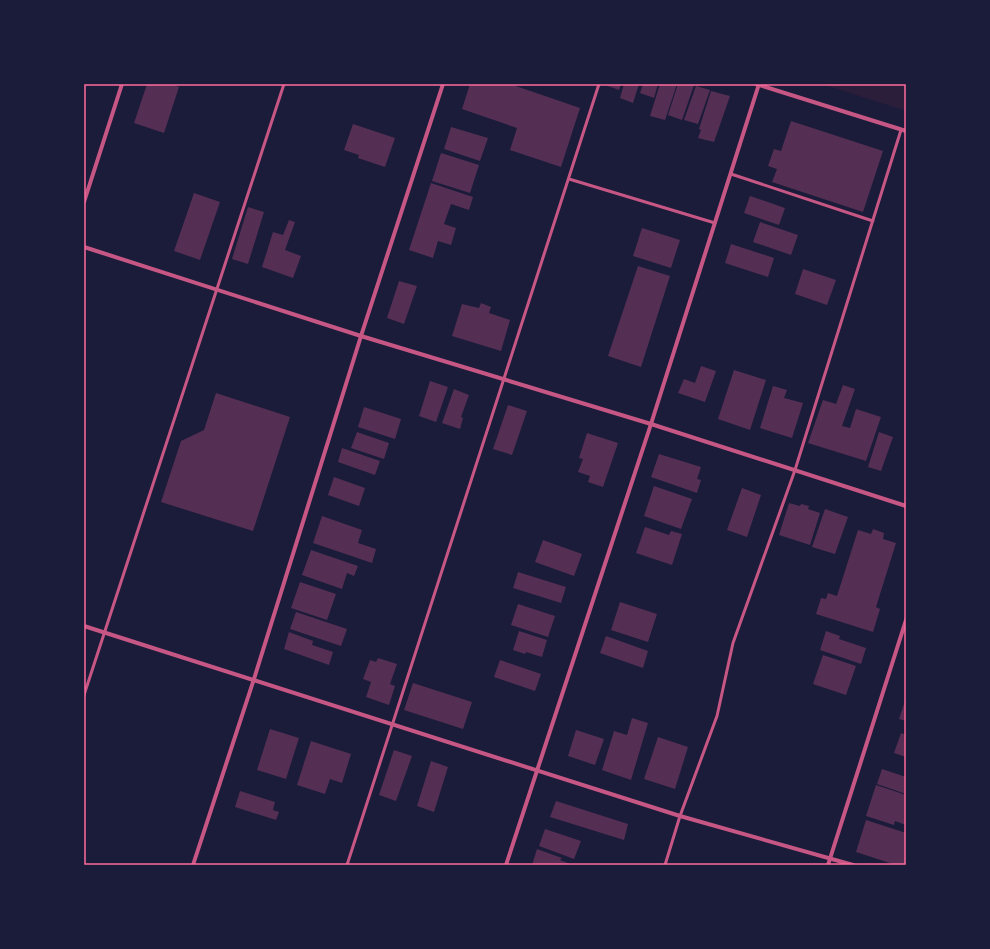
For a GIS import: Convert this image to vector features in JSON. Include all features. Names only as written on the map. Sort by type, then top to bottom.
[{"type":"street","points":[[84,202],[122,84]]},
{"type":"street","points":[[193,865],[254,679],[361,336],[443,84]]},
{"type":"street","points":[[506,865],[651,424],[731,174],[758,84],[904,130]]},
{"type":"street","points":[[84,247],[361,336],[651,424],[906,506]]},
{"type":"street","points":[[828,865],[906,620]]},
{"type":"street","points":[[84,626],[680,816],[854,865]]},
{"type":"lane","points":[[84,695],[284,84]]},
{"type":"lane","points":[[347,865],[599,84]]},
{"type":"lane","points":[[665,865],[680,816],[717,716],[733,643],[796,470],[873,221],[904,130]]},
{"type":"lane","points":[[731,174],[873,221]]},
{"type":"lane","points":[[569,179],[715,223]]},
{"type":"shaded area","points":[[829,84],[906,84],[906,111],[828,86]]},
{"type":"building","points":[[147,84],[171,84],[179,87],[164,133],[134,123]]},
{"type":"building","points":[[470,84],[510,84],[580,108],[561,167],[510,150],[517,128],[462,109]]},
{"type":"building","points":[[605,84],[621,84],[619,90]]},
{"type":"building","points":[[624,84],[639,84],[633,103],[620,98]]},
{"type":"building","points":[[643,84],[658,84],[654,98],[640,93]]},
{"type":"building","points":[[660,84],[677,84],[665,120],[650,116]]},
{"type":"building","points":[[678,84],[694,85],[682,120],[668,115]]},
{"type":"building","points":[[696,86],[710,90],[698,124],[684,120]]},
{"type":"building","points":[[711,91],[730,96],[714,142],[698,138],[701,130],[699,129]]},
{"type":"building","points":[[791,121],[883,151],[863,212],[772,182],[777,169],[768,166],[774,149],[781,151]]},
{"type":"building","points":[[353,124],[395,138],[385,167],[358,158],[359,155],[344,150]]},
{"type":"building","points":[[451,127],[488,138],[480,161],[444,149]]},
{"type":"building","points":[[441,153],[479,165],[470,193],[432,181]]},
{"type":"building","points":[[431,183],[473,197],[469,210],[451,204],[444,224],[456,228],[451,245],[438,241],[433,258],[409,250]]},
{"type":"building","points":[[194,193],[220,202],[200,260],[174,251]]},
{"type":"building","points":[[750,196],[785,208],[779,225],[744,213]]},
{"type":"building","points":[[248,207],[264,212],[248,264],[232,259]]},
{"type":"building","points":[[289,220],[295,222],[285,250],[301,256],[293,278],[262,267],[273,232],[283,235]]},
{"type":"building","points":[[760,222],[798,235],[791,255],[753,242]]},
{"type":"building","points":[[642,228],[680,240],[671,268],[633,256]]},
{"type":"building","points":[[731,244],[774,258],[768,277],[725,263]]},
{"type":"building","points":[[638,266],[670,276],[641,367],[608,356]]},
{"type":"building","points":[[803,269],[836,280],[827,305],[795,294]]},
{"type":"building","points":[[399,281],[417,286],[404,324],[387,318]]},
{"type":"building","points":[[481,303],[491,307],[489,313],[510,320],[501,351],[452,336],[462,304],[479,308]]},
{"type":"building","points":[[701,366],[716,371],[705,402],[678,393],[684,379],[695,383]]},
{"type":"building","points":[[734,370],[766,380],[750,430],[718,419]]},
{"type":"building","points":[[430,381],[448,387],[436,422],[419,416]]},
{"type":"building","points":[[843,385],[855,389],[842,426],[850,428],[856,409],[881,417],[866,461],[808,443],[823,400],[836,404]]},
{"type":"building","points":[[773,386],[787,390],[784,398],[803,403],[792,438],[760,428]]},
{"type":"building","points":[[454,389],[469,395],[461,417],[463,418],[460,429],[442,423]]},
{"type":"building","points":[[216,393],[290,417],[253,531],[161,502],[181,441],[204,430]]},
{"type":"building","points":[[508,405],[527,411],[512,455],[493,449]]},
{"type":"building","points":[[364,407],[401,419],[395,439],[358,427]]},
{"type":"building","points":[[357,432],[389,443],[384,459],[351,448]]},
{"type":"building","points":[[879,432],[893,437],[881,471],[868,467]]},
{"type":"building","points":[[587,433],[618,443],[603,487],[588,482],[590,476],[578,472],[583,459],[579,458]]},
{"type":"building","points":[[342,448],[380,461],[375,475],[338,462]]},
{"type":"building","points":[[659,454],[701,467],[697,479],[701,480],[697,493],[651,477]]},
{"type":"building","points":[[334,477],[365,488],[359,506],[328,495]]},
{"type":"building","points":[[654,486],[692,499],[681,529],[644,516]]},
{"type":"building","points":[[742,488],[761,495],[747,537],[727,530]]},
{"type":"building","points":[[789,503],[800,506],[801,504],[809,506],[808,509],[820,513],[810,545],[779,535]]},
{"type":"building","points":[[825,509],[848,517],[835,554],[812,547]]},
{"type":"building","points":[[322,516],[362,530],[358,543],[376,549],[372,563],[313,543]]},
{"type":"building","points":[[645,527],[669,535],[671,531],[682,534],[672,565],[636,553]]},
{"type":"building","points":[[873,529],[884,533],[883,539],[896,543],[876,607],[880,609],[873,632],[816,614],[821,598],[826,599],[828,593],[837,596],[858,530],[871,534]]},
{"type":"building","points":[[543,540],[582,554],[574,576],[535,562]]},
{"type":"building","points":[[311,550],[358,566],[354,576],[347,573],[342,589],[302,575]]},
{"type":"building","points":[[518,572],[566,587],[561,603],[513,588]]},
{"type":"building","points":[[300,582],[336,594],[327,620],[291,608]]},
{"type":"building","points":[[620,602],[657,614],[648,642],[611,630]]},
{"type":"building","points":[[518,604],[555,616],[548,637],[511,625]]},
{"type":"building","points":[[296,612],[347,629],[341,646],[290,629]]},
{"type":"building","points":[[519,631],[547,640],[542,657],[513,650]]},
{"type":"building","points":[[826,631],[840,636],[839,639],[866,648],[861,664],[820,650]]},
{"type":"building","points":[[289,632],[313,641],[312,645],[333,652],[329,665],[284,649]]},
{"type":"building","points":[[606,636],[648,651],[643,668],[600,653]]},
{"type":"building","points":[[823,655],[856,666],[846,695],[813,684]]},
{"type":"building","points":[[378,658],[397,664],[390,684],[395,686],[389,705],[366,697],[371,682],[363,679],[370,660],[376,662]]},
{"type":"building","points":[[500,660],[541,674],[535,691],[494,677]]},
{"type":"building","points":[[413,683],[472,702],[463,729],[404,710]]},
{"type":"building","points":[[906,698],[906,721],[899,719]]},
{"type":"building","points":[[632,718],[648,723],[631,780],[602,770],[614,731],[627,735]]},
{"type":"building","points":[[270,729],[299,738],[286,779],[257,770]]},
{"type":"building","points":[[576,730],[604,739],[595,765],[568,756]]},
{"type":"building","points":[[901,733],[906,735],[906,757],[894,753]]},
{"type":"building","points":[[658,737],[688,747],[675,789],[644,779]]},
{"type":"building","points":[[311,741],[351,754],[342,783],[330,779],[325,794],[297,785]]},
{"type":"building","points":[[394,750],[412,756],[396,801],[379,795]]},
{"type":"building","points":[[431,761],[448,767],[434,812],[417,806]]},
{"type":"building","points":[[882,769],[906,777],[906,794],[877,784]]},
{"type":"building","points":[[876,785],[906,795],[906,825],[895,821],[894,825],[866,816]]},
{"type":"building","points":[[240,791],[275,802],[273,810],[279,812],[276,820],[235,807]]},
{"type":"building","points":[[556,801],[628,824],[624,840],[550,817]]},
{"type":"building","points":[[866,820],[906,833],[906,865],[896,865],[856,852]]},
{"type":"building","points":[[545,829],[581,841],[574,859],[539,846]]},
{"type":"building","points":[[537,849],[562,858],[560,860],[573,865],[532,865]]}]
